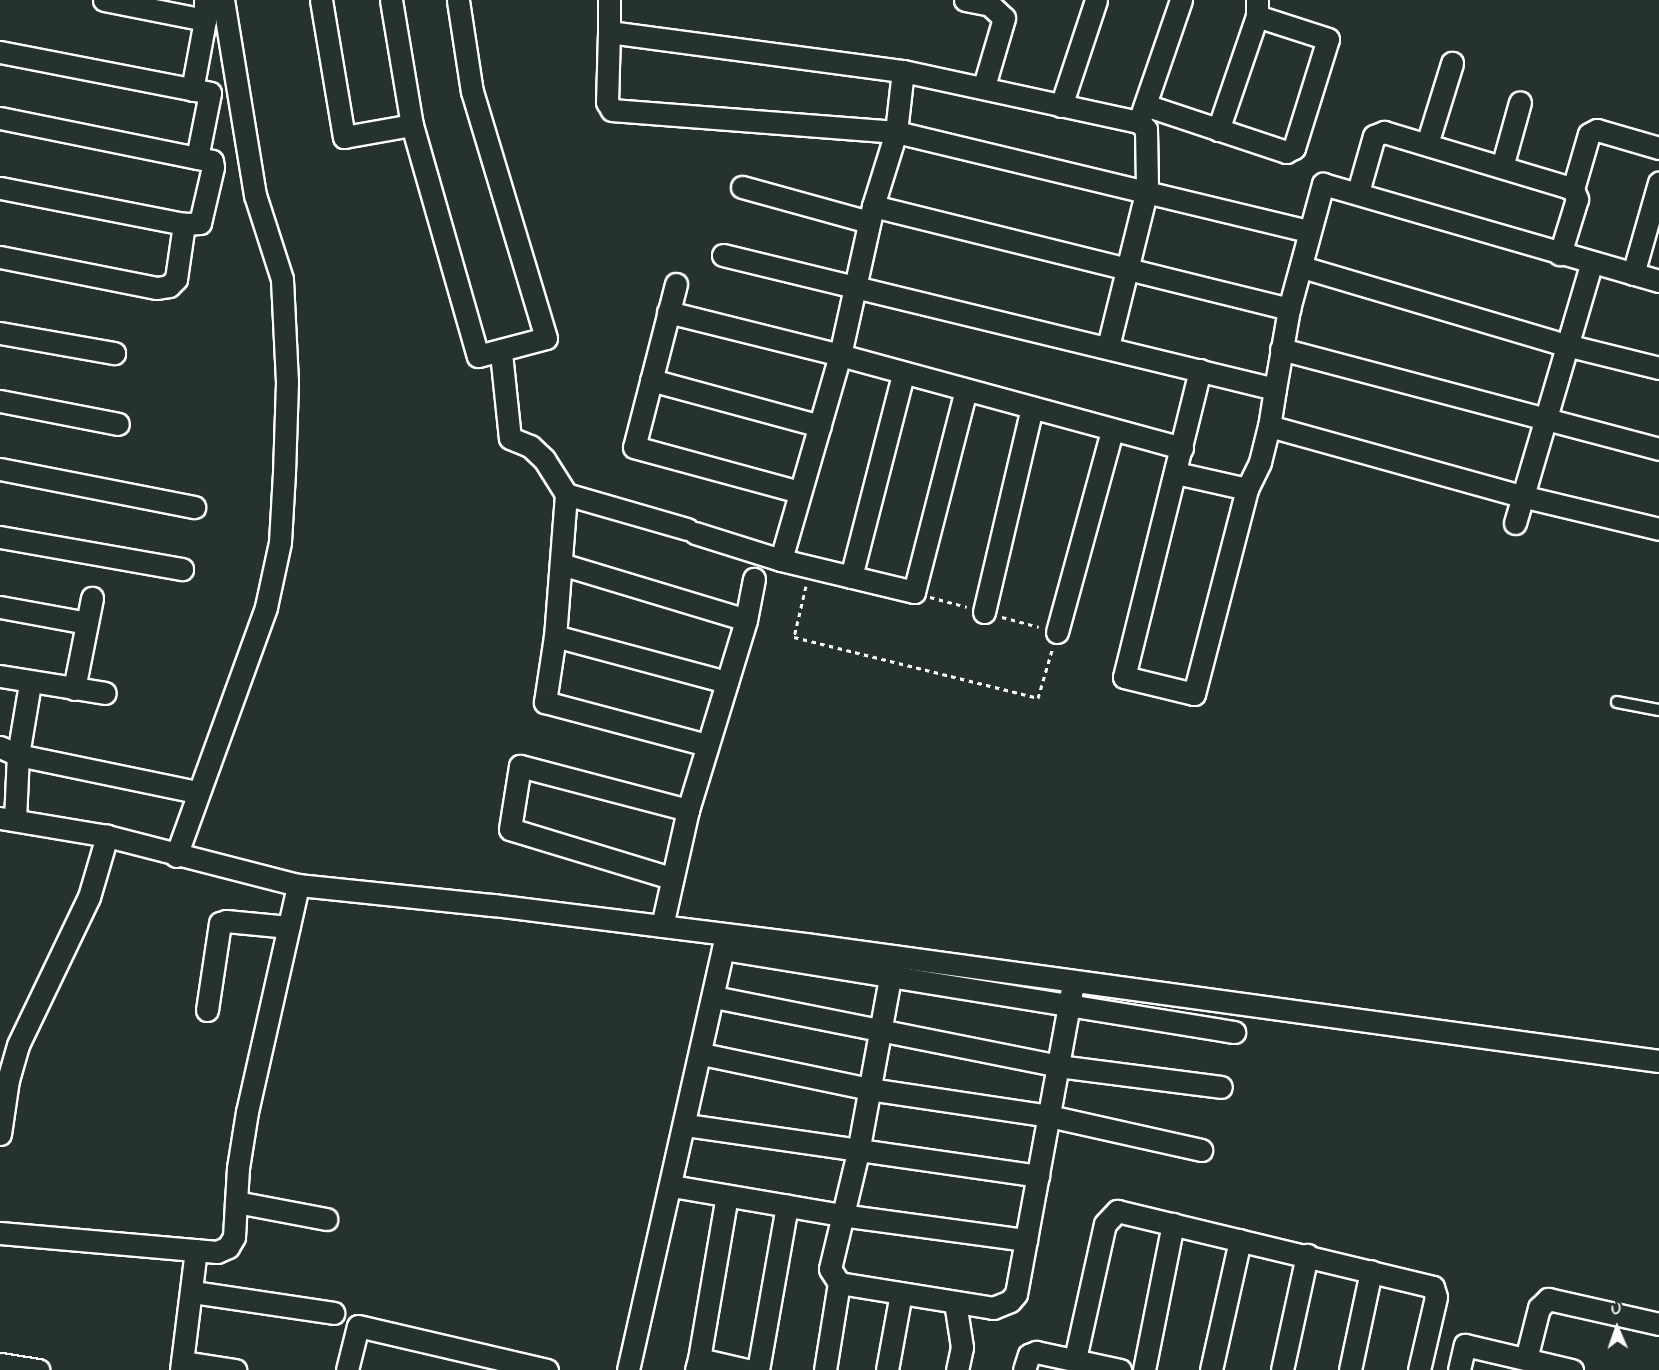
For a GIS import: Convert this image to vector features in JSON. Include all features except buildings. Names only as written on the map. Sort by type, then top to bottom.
[{"type":"street","points":[[104,0],[205,10],[192,90]]},
{"type":"street","points":[[176,856],[197,792],[266,607],[280,542],[284,473],[287,382],[282,279],[255,195],[223,0]]},
{"type":"street","points":[[321,0],[345,137],[411,125]]},
{"type":"street","points":[[392,0],[411,125],[478,356],[501,353],[546,338],[472,92],[458,0]]},
{"type":"street","points":[[609,0],[607,102],[612,110],[896,132],[1147,189],[1309,231]]},
{"type":"street","points":[[965,0],[1000,6],[984,86]]},
{"type":"street","points":[[1061,106],[1096,0]]},
{"type":"street","points":[[1108,347],[1129,271],[1147,189],[1146,129],[1142,114],[1181,0]]},
{"type":"street","points":[[609,32],[903,71],[984,86],[1061,106],[1142,114],[1218,130],[1286,152],[1294,148],[1328,39],[1257,8],[1218,130]]},
{"type":"street","points":[[0,52],[210,93],[197,158]]},
{"type":"street","points":[[1427,144],[1452,63]]},
{"type":"street","points":[[781,560],[840,355],[871,214],[896,132],[903,71]]},
{"type":"street","points":[[1502,167],[1520,102]]},
{"type":"street","points":[[0,118],[212,161],[213,167],[205,212],[200,223],[184,224],[0,188]]},
{"type":"street","points":[[1560,254],[1576,199],[1573,189],[1589,134],[1598,130],[1659,148]]},
{"type":"street","points":[[1358,192],[1374,136],[1384,132],[1573,189]]},
{"type":"street","points":[[1633,274],[1659,183]]},
{"type":"street","points":[[1200,370],[1124,677],[1194,694],[1247,489],[1260,462],[1269,426],[1289,309],[1323,184],[1358,192],[1591,264],[1659,281]]},
{"type":"street","points":[[742,187],[1129,271],[1289,309]]},
{"type":"street","points":[[0,257],[157,288],[169,286],[176,279],[184,224]]},
{"type":"street","points":[[723,255],[1275,388]]},
{"type":"street","points":[[1515,523],[1542,421],[1591,264]]},
{"type":"street","points":[[1302,267],[1566,345],[1659,368]]},
{"type":"street","points":[[676,284],[634,447],[800,492]]},
{"type":"street","points":[[668,312],[840,355],[1112,431],[1182,448]]},
{"type":"street","points":[[0,333],[114,353]]},
{"type":"street","points":[[1281,349],[1542,421],[1659,449]]},
{"type":"street","points":[[501,353],[510,438],[530,446],[544,459],[566,494],[555,636],[545,702],[707,745]]},
{"type":"street","points":[[851,577],[903,374]]},
{"type":"street","points":[[651,380],[820,426]]},
{"type":"street","points":[[566,494],[781,560],[914,592],[966,390]]},
{"type":"street","points":[[0,401],[118,424]]},
{"type":"street","points":[[984,612],[1032,408]]},
{"type":"street","points":[[1269,426],[1521,496],[1659,529]]},
{"type":"street","points":[[1057,632],[1112,431]]},
{"type":"street","points":[[0,469],[194,507]]},
{"type":"street","points":[[1176,473],[1247,489]]},
{"type":"street","points":[[0,537],[182,569]]},
{"type":"street","points":[[561,564],[746,620]]},
{"type":"street","points":[[662,926],[688,810],[746,620],[754,579]]},
{"type":"street","points":[[74,689],[92,598]]},
{"type":"street","points":[[0,607],[87,623]]},
{"type":"street","points":[[555,636],[727,682]]},
{"type":"street","points":[[0,676],[30,683],[105,693]]},
{"type":"street","points":[[30,683],[9,751],[8,819],[107,836],[176,856],[298,885],[662,926],[890,978],[1234,1032]]},
{"type":"street","points":[[9,751],[197,792]]},
{"type":"street","points":[[671,878],[510,829],[520,766],[688,810]]},
{"type":"street","points":[[0,1134],[8,1080],[18,1045],[89,897],[107,836]]},
{"type":"street","points":[[0,1233],[217,1252],[228,1247],[234,1237],[247,1112],[298,885]]},
{"type":"street","points":[[207,1010],[220,923],[226,921],[289,927]]},
{"type":"street","points":[[725,942],[894,957],[1659,1061]]},
{"type":"street","points":[[628,1370],[686,1125],[725,942]]},
{"type":"street","points":[[825,1370],[839,1283],[830,1269],[830,1259],[858,1152],[894,957]]},
{"type":"street","points":[[839,1283],[993,1308],[1010,1301],[1016,1294],[1073,982]]},
{"type":"street","points":[[714,998],[880,1028],[1058,1066],[1221,1087]]},
{"type":"street","points":[[702,1054],[869,1089],[1049,1116],[1201,1150]]},
{"type":"street","points":[[686,1125],[858,1152],[1038,1176]]},
{"type":"street","points":[[672,1186],[841,1215],[1026,1240]]},
{"type":"street","points":[[727,1196],[698,1364],[747,1370]]},
{"type":"street","points":[[236,1202],[326,1220]]},
{"type":"street","points":[[758,1370],[787,1206]]},
{"type":"street","points":[[1075,1359],[1105,1224],[1111,1214],[1117,1211],[1433,1287],[1436,1297],[1419,1370]]},
{"type":"street","points":[[1144,1370],[1173,1224]]},
{"type":"street","points":[[1211,1370],[1240,1240]]},
{"type":"street","points":[[196,1250],[193,1292],[181,1366],[235,1370]]},
{"type":"street","points":[[1282,1370],[1307,1256]]},
{"type":"street","points":[[1350,1370],[1371,1271]]},
{"type":"street","points":[[193,1292],[333,1313]]},
{"type":"street","points":[[887,1370],[902,1293]]},
{"type":"street","points":[[1526,1359],[1539,1308],[1548,1299],[1659,1324]]},
{"type":"street","points":[[955,1302],[962,1347],[957,1370]]},
{"type":"street","points":[[348,1370],[358,1326],[509,1366],[548,1370]]},
{"type":"street","points":[[1459,1370],[1465,1345],[1572,1370]]},
{"type":"street","points":[[1024,1370],[1033,1352],[1120,1370]]},
{"type":"street","points":[[0,1364],[39,1370]]},
{"type":"lane","points":[[1617,702],[1659,710]]},
{"type":"path","points":[[810,567],[794,637],[1038,698],[1057,632],[914,592]]}]
